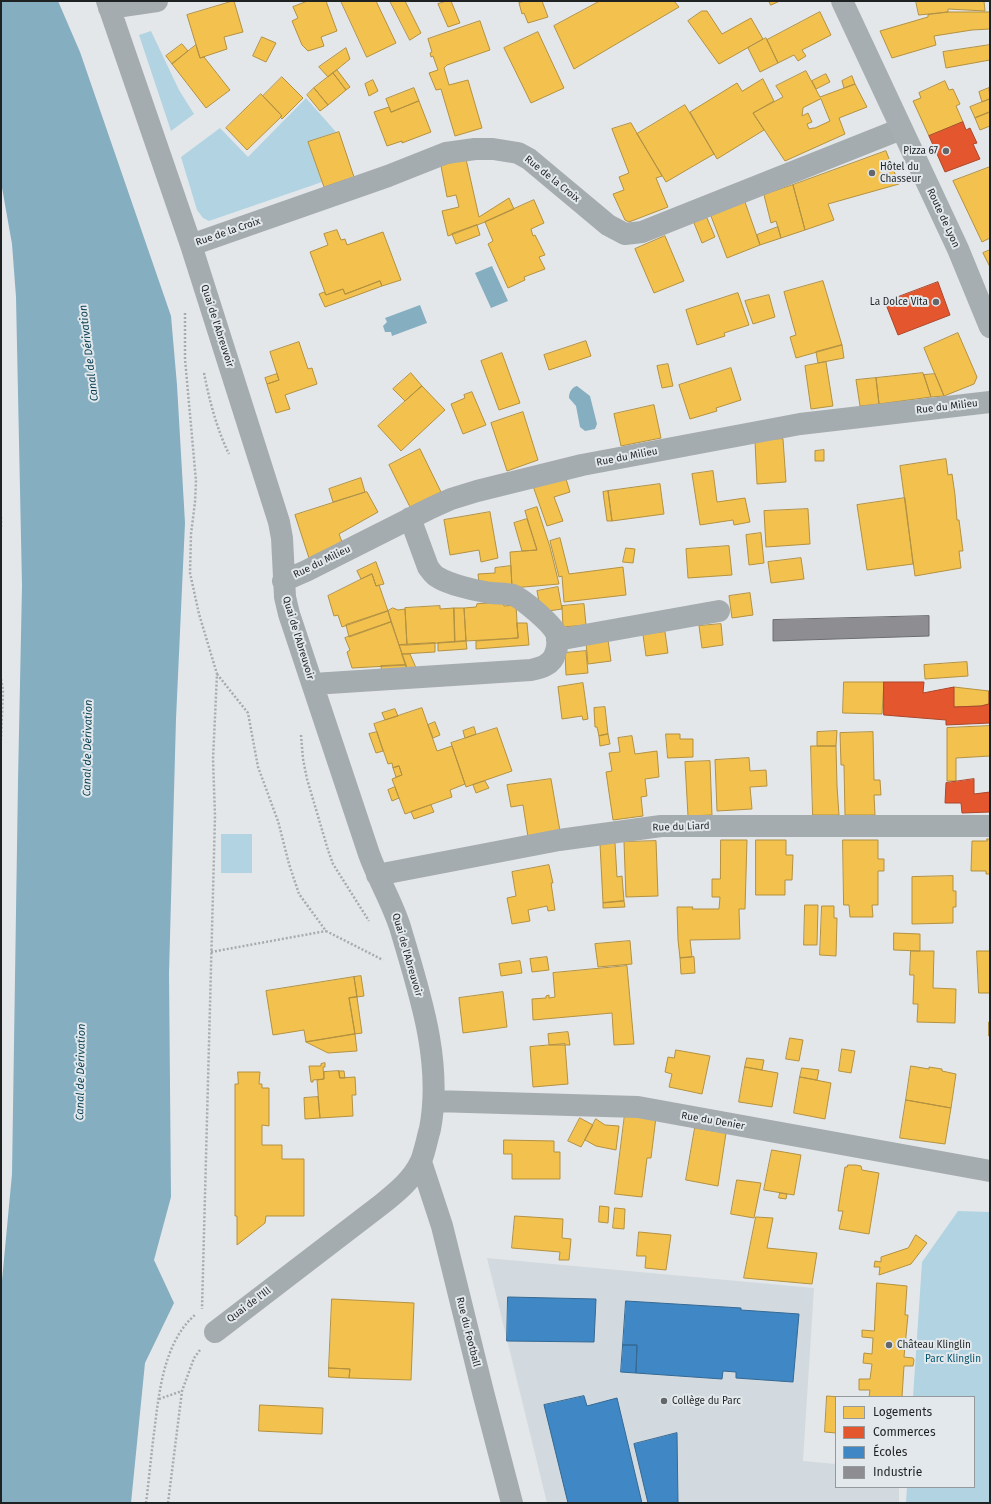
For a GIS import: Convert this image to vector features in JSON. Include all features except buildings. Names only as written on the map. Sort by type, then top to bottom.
[{"type":"main road","name":"Route de Lyon","points":[[842,1],[958,249],[989,323]]},
{"type":"street","points":[[108,4],[157,1]]},
{"type":"street","name":"Quai de l'Abreuvoir","points":[[108,4],[191,245],[280,522],[283,580],[289,614],[369,854],[377,875],[395,912],[419,995],[433,1060],[434,1101],[427,1140],[421,1162]]},
{"type":"street","name":"Rue de la Croix","points":[[191,245],[388,176],[446,152],[475,148],[507,150],[518,153],[529,159],[608,225],[625,234],[633,234],[642,232],[901,129]]},
{"type":"street","name":"Rue du Milieu","points":[[283,580],[306,571],[410,518],[452,499],[477,491],[582,465],[800,424],[990,402]]},
{"type":"street","points":[[313,684],[532,670],[549,664],[554,657],[558,640],[555,632],[550,625],[518,598],[511,595],[485,592],[449,582],[439,578],[433,573],[428,567],[410,518]]},
{"type":"street","points":[[558,640],[719,611]]},
{"type":"street","name":"Rue du Liard","points":[[377,875],[559,840],[661,826],[990,826]]},
{"type":"street","name":"Rue du Denier","points":[[434,1101],[638,1107],[981,1170]]},
{"type":"street","name":"Quai de l'Ill","points":[[215,1332],[399,1190],[410,1178],[421,1162]]},
{"type":"street","name":"Rue du Football","points":[[421,1162],[442,1226],[512,1503]]},
{"type":"path","points":[[146,1503],[159,1399],[167,1359],[177,1338],[192,1317],[203,1308],[215,816],[213,759],[217,674],[199,614],[190,574],[191,534],[196,481],[185,359],[185,311]]},
{"type":"path","points":[[1,517],[1,528]]},
{"type":"path","points":[[217,674],[248,713],[258,767],[278,822],[295,882],[300,894],[326,931],[367,950],[387,962]]},
{"type":"path","points":[[1,679],[3,690],[1,740]]},
{"type":"path","points":[[211,952],[326,931]]},
{"type":"path","points":[[168,1503],[182,1391],[194,1358],[204,1343],[215,1332]]},
{"type":"path","points":[[159,1399],[182,1391]]},
{"type":"shaded area","name":"Collège du Parc","points":[[487,1258],[814,1288],[803,1461],[835,1464],[835,1488],[899,1488],[899,1503],[547,1503]]},
{"type":"green space","points":[[151,31],[179,90],[194,114],[171,131],[139,35]]},
{"type":"green space","points":[[306,98],[336,132],[308,142],[322,182],[209,221],[203,218],[197,210],[181,157],[220,128],[248,157]]},
{"type":"green space","points":[[221,834],[252,834],[252,873],[221,873]]},
{"type":"green space","name":"Parc Klinglin","points":[[958,1211],[990,1212],[990,1503],[906,1503],[907,1488],[975,1488],[975,1396],[913,1396],[922,1262]]},
{"type":"water","name":"Canal de Dérivation","points":[[1,1],[58,1],[80,52],[171,316],[177,385],[185,523],[176,719],[169,973],[171,1197],[154,1260],[174,1303],[145,1363],[131,1503],[1,1503],[1,1291],[12,1174],[22,586],[16,297],[12,244],[1,182]]},
{"type":"water","points":[[492,266],[508,301],[491,308],[475,273]]},
{"type":"water","points":[[420,305],[427,323],[392,336],[391,332],[385,332],[383,326],[387,322],[385,318]]},
{"type":"water","points":[[577,386],[590,396],[597,424],[595,429],[585,431],[580,427],[576,406],[569,398],[571,390]]},
{"type":"place","name":"Pizza 67","points":[[946,151]]},
{"type":"place","name":"Hôtel du Chasseur","points":[[872,173]]},
{"type":"place","name":"La Dolce Vita","points":[[936,302]]},
{"type":"place","name":"Château Klinglin","points":[[889,1345]]},
{"type":"place","name":"Collège du Parc","points":[[664,1401]]}]
